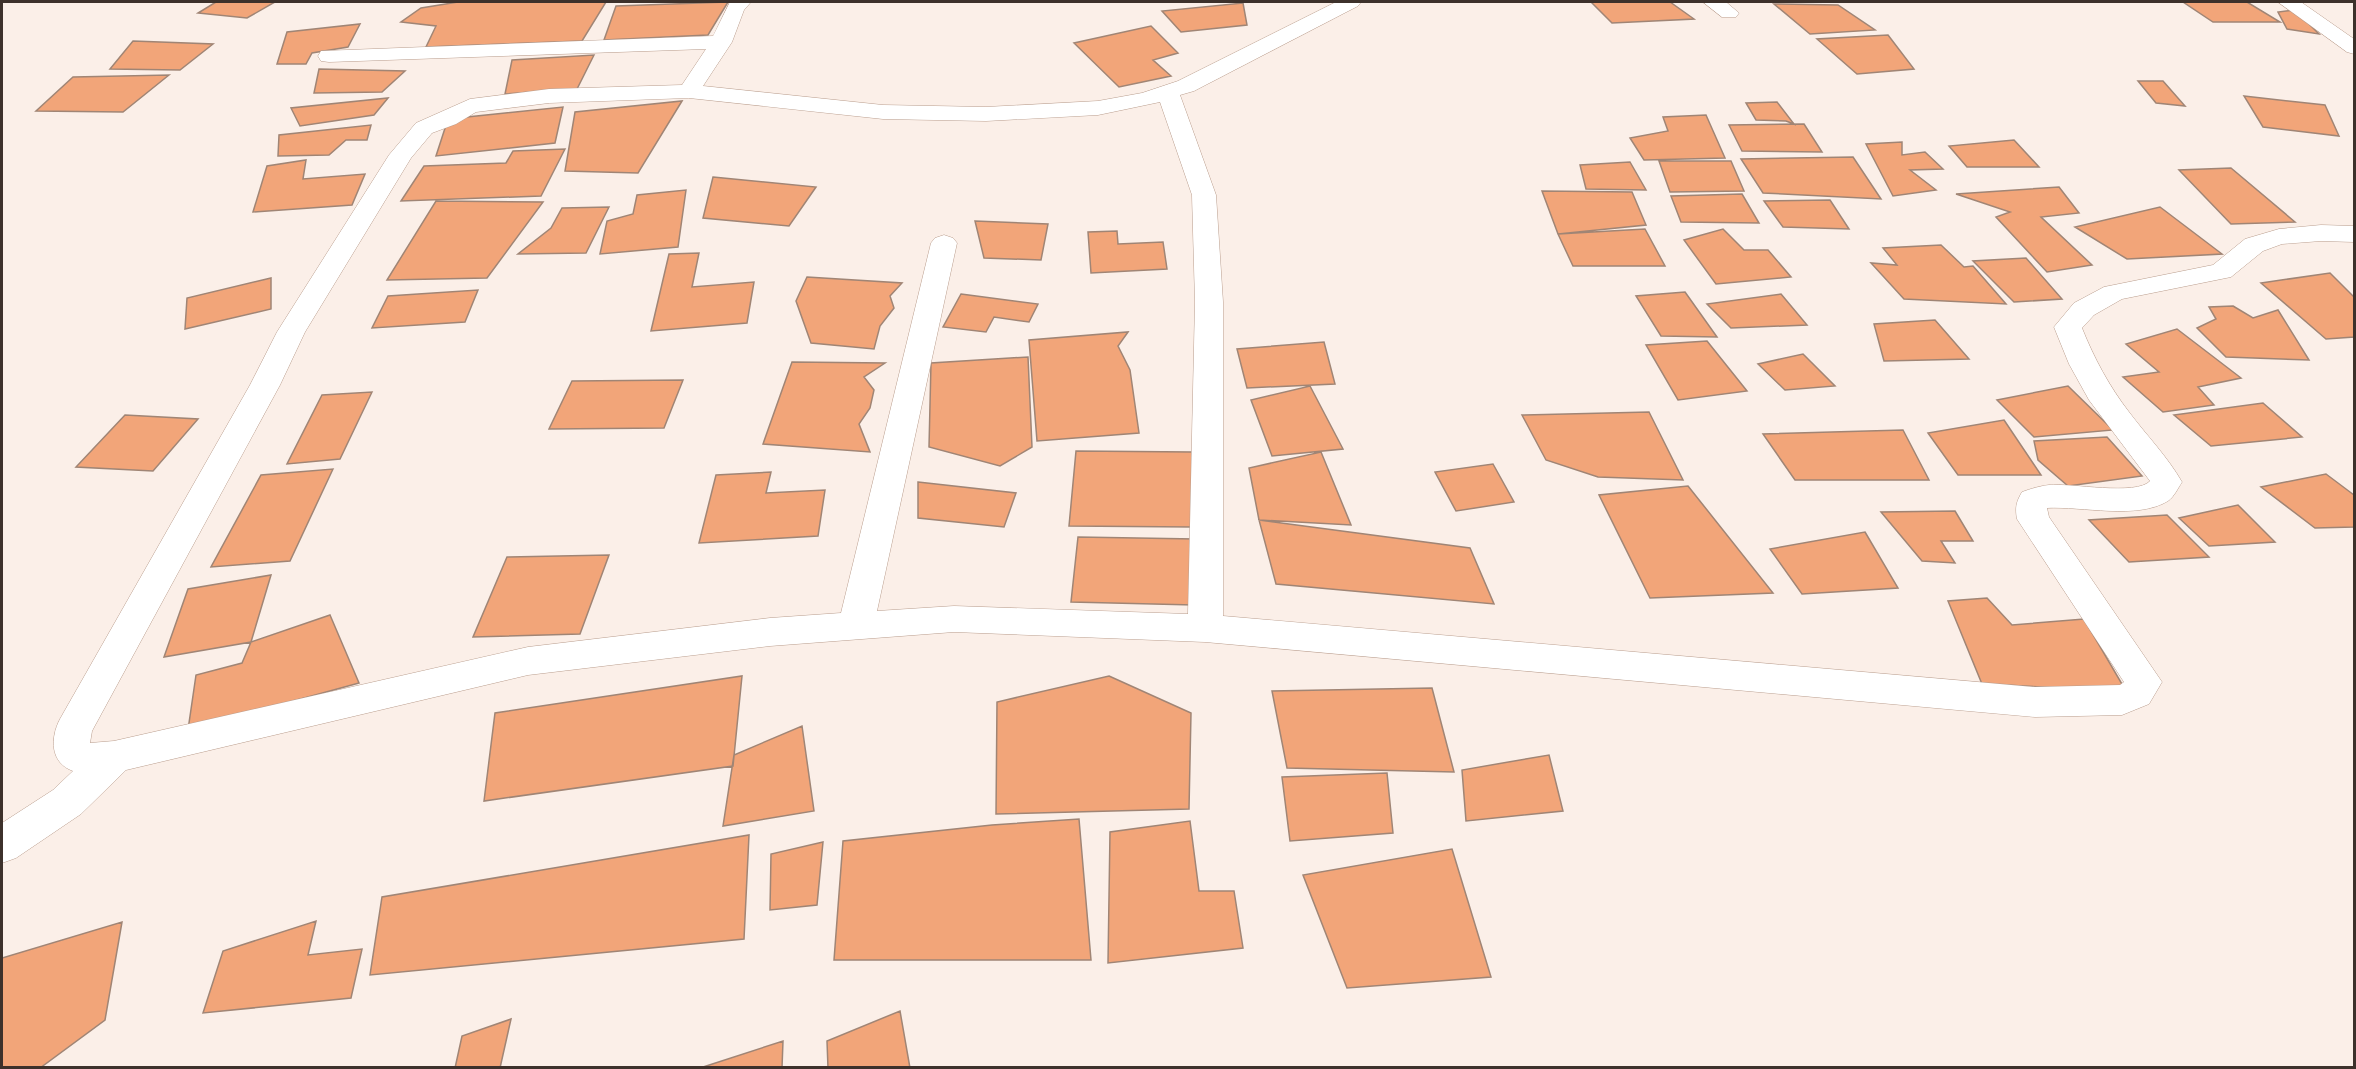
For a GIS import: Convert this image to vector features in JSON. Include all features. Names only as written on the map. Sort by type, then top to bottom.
[{"type":"street","points":[[689,91],[721,42],[735,8],[741,2]]},
{"type":"street","points":[[1351,2],[1228,66],[1168,93],[1098,108],[986,114],[883,112],[689,91],[503,100],[470,106],[448,119],[424,128],[400,155],[291,332],[265,385],[73,730],[70,741],[72,751],[79,757],[91,760],[114,756],[528,661],[770,632],[954,619],[1205,628],[2035,702],[2121,700],[2133,697],[2140,691],[2144,682],[2033,519],[2031,507],[2033,500],[2052,494],[2115,500],[2155,495],[2164,489],[2166,482],[2161,471],[2119,420],[2085,367],[2068,327],[2084,309],[2114,293],[2222,272],[2254,245],[2279,237],[2321,233],[2355,234]]},
{"type":"street","points":[[2288,2],[2355,48]]},
{"type":"street","points":[[329,56],[721,42]]},
{"type":"street","points":[[1168,93],[1204,195],[1209,302],[1205,628]]},
{"type":"street","points":[[856,626],[944,243]]},
{"type":"street","points":[[2,845],[67,802],[114,756]]},
{"type":"building","points":[[216,2],[275,2],[247,18],[198,13]]},
{"type":"building","points":[[458,2],[606,2],[582,41],[426,47],[436,26],[401,22],[421,8]]},
{"type":"building","points":[[728,2],[708,35],[604,40],[616,6]]},
{"type":"building","points":[[1591,2],[1670,2],[1694,19],[1612,23]]},
{"type":"building","points":[[2183,2],[2247,2],[2280,22],[2213,22]]},
{"type":"building","points":[[1243,3],[1247,25],[1181,32],[1162,11]]},
{"type":"building","points":[[1774,4],[1838,5],[1875,30],[1810,34]]},
{"type":"building","points":[[2295,10],[2319,34],[2287,29],[2278,12]]},
{"type":"building","points":[[360,24],[348,47],[312,53],[306,64],[277,64],[287,32]]},
{"type":"building","points":[[1151,26],[1178,53],[1153,60],[1171,76],[1119,87],[1074,43]]},
{"type":"building","points":[[1888,35],[1914,69],[1857,74],[1817,39]]},
{"type":"building","points":[[133,41],[213,44],[180,70],[110,69]]},
{"type":"building","points":[[594,55],[577,89],[505,94],[512,60]]},
{"type":"building","points":[[319,69],[405,71],[382,92],[314,93]]},
{"type":"building","points":[[169,75],[123,112],[36,111],[73,77]]},
{"type":"building","points":[[2138,81],[2163,81],[2185,106],[2156,103]]},
{"type":"building","points":[[2244,96],[2325,105],[2339,136],[2263,127]]},
{"type":"building","points":[[388,98],[374,115],[300,126],[291,108]]},
{"type":"building","points":[[682,101],[638,173],[565,171],[575,112]]},
{"type":"building","points":[[1777,102],[1794,124],[1786,121],[1756,120],[1746,103]]},
{"type":"building","points":[[563,107],[555,143],[436,156],[448,119]]},
{"type":"building","points":[[1706,115],[1725,158],[1644,160],[1630,138],[1668,131],[1663,117]]},
{"type":"building","points":[[1804,124],[1822,152],[1742,151],[1729,125]]},
{"type":"building","points":[[371,125],[367,140],[346,140],[329,155],[278,156],[279,135]]},
{"type":"building","points":[[2014,140],[2039,167],[1967,167],[1949,146]]},
{"type":"building","points":[[1902,142],[1902,155],[1925,152],[1943,169],[1910,170],[1936,190],[1893,196],[1866,144]]},
{"type":"building","points":[[565,149],[541,196],[401,201],[424,166],[506,163],[513,151]]},
{"type":"building","points":[[1853,157],[1881,199],[1763,193],[1741,159]]},
{"type":"building","points":[[306,160],[303,179],[365,174],[352,205],[253,212],[267,166]]},
{"type":"building","points":[[1659,161],[1731,161],[1744,191],[1670,192]]},
{"type":"building","points":[[1630,162],[1646,190],[1586,189],[1580,165]]},
{"type":"building","points":[[2231,168],[2295,222],[2231,224],[2179,170]]},
{"type":"building","points":[[713,177],[816,187],[789,226],[703,218]]},
{"type":"building","points":[[2059,187],[2079,213],[2041,217],[2092,265],[2047,272],[1996,217],[2010,212],[1956,194]]},
{"type":"building","points":[[686,190],[678,247],[600,254],[607,221],[633,214],[637,195]]},
{"type":"building","points":[[1542,191],[1632,192],[1646,225],[1558,234]]},
{"type":"building","points":[[1742,194],[1759,223],[1681,222],[1671,196]]},
{"type":"building","points":[[1830,200],[1849,229],[1783,227],[1764,201]]},
{"type":"building","points":[[436,201],[543,202],[487,278],[387,280]]},
{"type":"building","points":[[609,207],[586,253],[518,254],[551,228],[562,208]]},
{"type":"building","points":[[2160,207],[2222,254],[2127,259],[2075,227]]},
{"type":"building","points":[[975,221],[1048,224],[1041,260],[984,258]]},
{"type":"building","points":[[1645,229],[1665,266],[1573,266],[1558,234]]},
{"type":"building","points":[[1723,229],[1744,250],[1768,250],[1791,277],[1716,284],[1684,240]]},
{"type":"building","points":[[1117,231],[1118,244],[1163,242],[1167,269],[1091,273],[1088,232]]},
{"type":"building","points":[[1941,245],[1964,267],[1973,266],[2006,304],[1904,299],[1871,263],[1897,265],[1883,248]]},
{"type":"building","points":[[699,253],[692,287],[754,282],[747,323],[651,331],[669,254]]},
{"type":"building","points":[[2026,258],[2062,299],[2014,302],[1973,261]]},
{"type":"building","points":[[2330,273],[2354,297],[2354,337],[2326,339],[2261,283]]},
{"type":"building","points":[[807,277],[902,283],[890,296],[894,308],[880,326],[874,349],[811,343],[796,301]]},
{"type":"building","points":[[271,278],[271,309],[185,329],[187,298]]},
{"type":"building","points":[[478,290],[465,322],[372,328],[388,296]]},
{"type":"building","points":[[1685,292],[1717,337],[1661,336],[1636,296]]},
{"type":"building","points":[[961,294],[1038,304],[1029,322],[994,317],[986,332],[943,327]]},
{"type":"building","points":[[1781,294],[1807,325],[1731,328],[1707,304]]},
{"type":"building","points":[[2233,306],[2253,318],[2278,310],[2309,360],[2226,357],[2197,328],[2216,319],[2209,307]]},
{"type":"building","points":[[1935,320],[1969,359],[1884,361],[1874,324]]},
{"type":"building","points":[[2177,329],[2241,378],[2198,387],[2214,405],[2163,412],[2123,377],[2159,372],[2126,344]]},
{"type":"building","points":[[1128,332],[1118,346],[1130,370],[1139,433],[1037,441],[1029,340]]},
{"type":"building","points":[[1707,341],[1747,391],[1678,400],[1646,345]]},
{"type":"building","points":[[1324,342],[1335,384],[1247,388],[1237,349]]},
{"type":"building","points":[[1803,354],[1835,386],[1785,390],[1758,364]]},
{"type":"building","points":[[1028,357],[1032,447],[1000,466],[929,447],[931,363]]},
{"type":"building","points":[[792,362],[885,363],[864,377],[874,390],[870,408],[859,424],[870,452],[763,444]]},
{"type":"building","points":[[683,380],[664,428],[549,429],[572,381]]},
{"type":"building","points":[[1310,386],[1343,449],[1272,456],[1251,400]]},
{"type":"building","points":[[2068,386],[2113,430],[2034,437],[1997,400]]},
{"type":"building","points":[[372,392],[340,459],[287,464],[322,395]]},
{"type":"building","points":[[2263,403],[2302,437],[2211,446],[2174,415]]},
{"type":"building","points":[[1649,412],[1683,480],[1598,477],[1546,460],[1522,415]]},
{"type":"building","points":[[125,415],[198,419],[153,471],[76,467]]},
{"type":"building","points":[[2004,420],[2041,475],[1958,475],[1928,433]]},
{"type":"building","points":[[1903,430],[1929,480],[1795,480],[1763,434]]},
{"type":"building","points":[[2107,437],[2142,476],[2068,486],[2038,460],[2034,441]]},
{"type":"building","points":[[1076,451],[1192,452],[1192,527],[1069,526]]},
{"type":"building","points":[[1321,452],[1351,525],[1259,520],[1249,468]]},
{"type":"building","points":[[1493,464],[1514,502],[1456,511],[1435,472]]},
{"type":"building","points":[[333,469],[290,561],[211,567],[261,475]]},
{"type":"building","points":[[771,472],[766,493],[825,490],[818,536],[699,543],[716,475]]},
{"type":"building","points":[[2326,474],[2354,495],[2354,527],[2315,528],[2261,487]]},
{"type":"building","points":[[918,482],[1016,493],[1004,527],[918,518]]},
{"type":"building","points":[[1688,486],[1773,593],[1650,598],[1599,495]]},
{"type":"building","points":[[2238,505],[2275,542],[2209,546],[2179,518]]},
{"type":"building","points":[[1955,511],[1973,541],[1941,541],[1955,563],[1922,561],[1881,512]]},
{"type":"building","points":[[2167,515],[2209,557],[2129,562],[2089,520]]},
{"type":"building","points":[[1259,520],[1470,548],[1494,604],[1276,584]]},
{"type":"building","points":[[1865,532],[1898,588],[1802,594],[1770,549]]},
{"type":"building","points":[[1078,537],[1195,539],[1194,605],[1071,602]]},
{"type":"building","points":[[609,555],[580,634],[473,637],[507,557]]},
{"type":"building","points":[[271,575],[251,642],[164,657],[188,589]]},
{"type":"building","points":[[1987,598],[2012,625],[2084,619],[2126,691],[1982,684],[1948,601]]},
{"type":"building","points":[[330,615],[359,683],[188,730],[196,675],[242,663],[251,642]]},
{"type":"building","points":[[742,676],[733,766],[484,801],[495,713]]},
{"type":"building","points":[[1109,676],[1191,713],[1189,809],[996,814],[997,702]]},
{"type":"building","points":[[1432,688],[1454,772],[1287,768],[1272,691]]},
{"type":"building","points":[[802,726],[814,811],[723,826],[734,755]]},
{"type":"building","points":[[1549,755],[1563,811],[1466,821],[1462,770]]},
{"type":"building","points":[[1387,773],[1393,833],[1290,841],[1282,777]]},
{"type":"building","points":[[1079,819],[1091,960],[834,960],[843,841],[992,825]]},
{"type":"building","points":[[1190,821],[1199,891],[1234,891],[1243,948],[1108,963],[1110,832]]},
{"type":"building","points":[[749,835],[744,939],[370,975],[382,897]]},
{"type":"building","points":[[823,842],[817,905],[770,910],[771,854]]},
{"type":"building","points":[[1452,849],[1491,977],[1347,988],[1303,875]]},
{"type":"building","points":[[316,921],[308,955],[362,949],[351,998],[203,1013],[223,951]]},
{"type":"building","points":[[122,922],[105,1020],[40,1068],[2,1068],[2,958]]},
{"type":"building","points":[[900,1011],[910,1068],[828,1068],[827,1041]]},
{"type":"building","points":[[511,1019],[500,1068],[455,1068],[462,1036]]},
{"type":"building","points":[[783,1041],[782,1068],[700,1068]]}]
